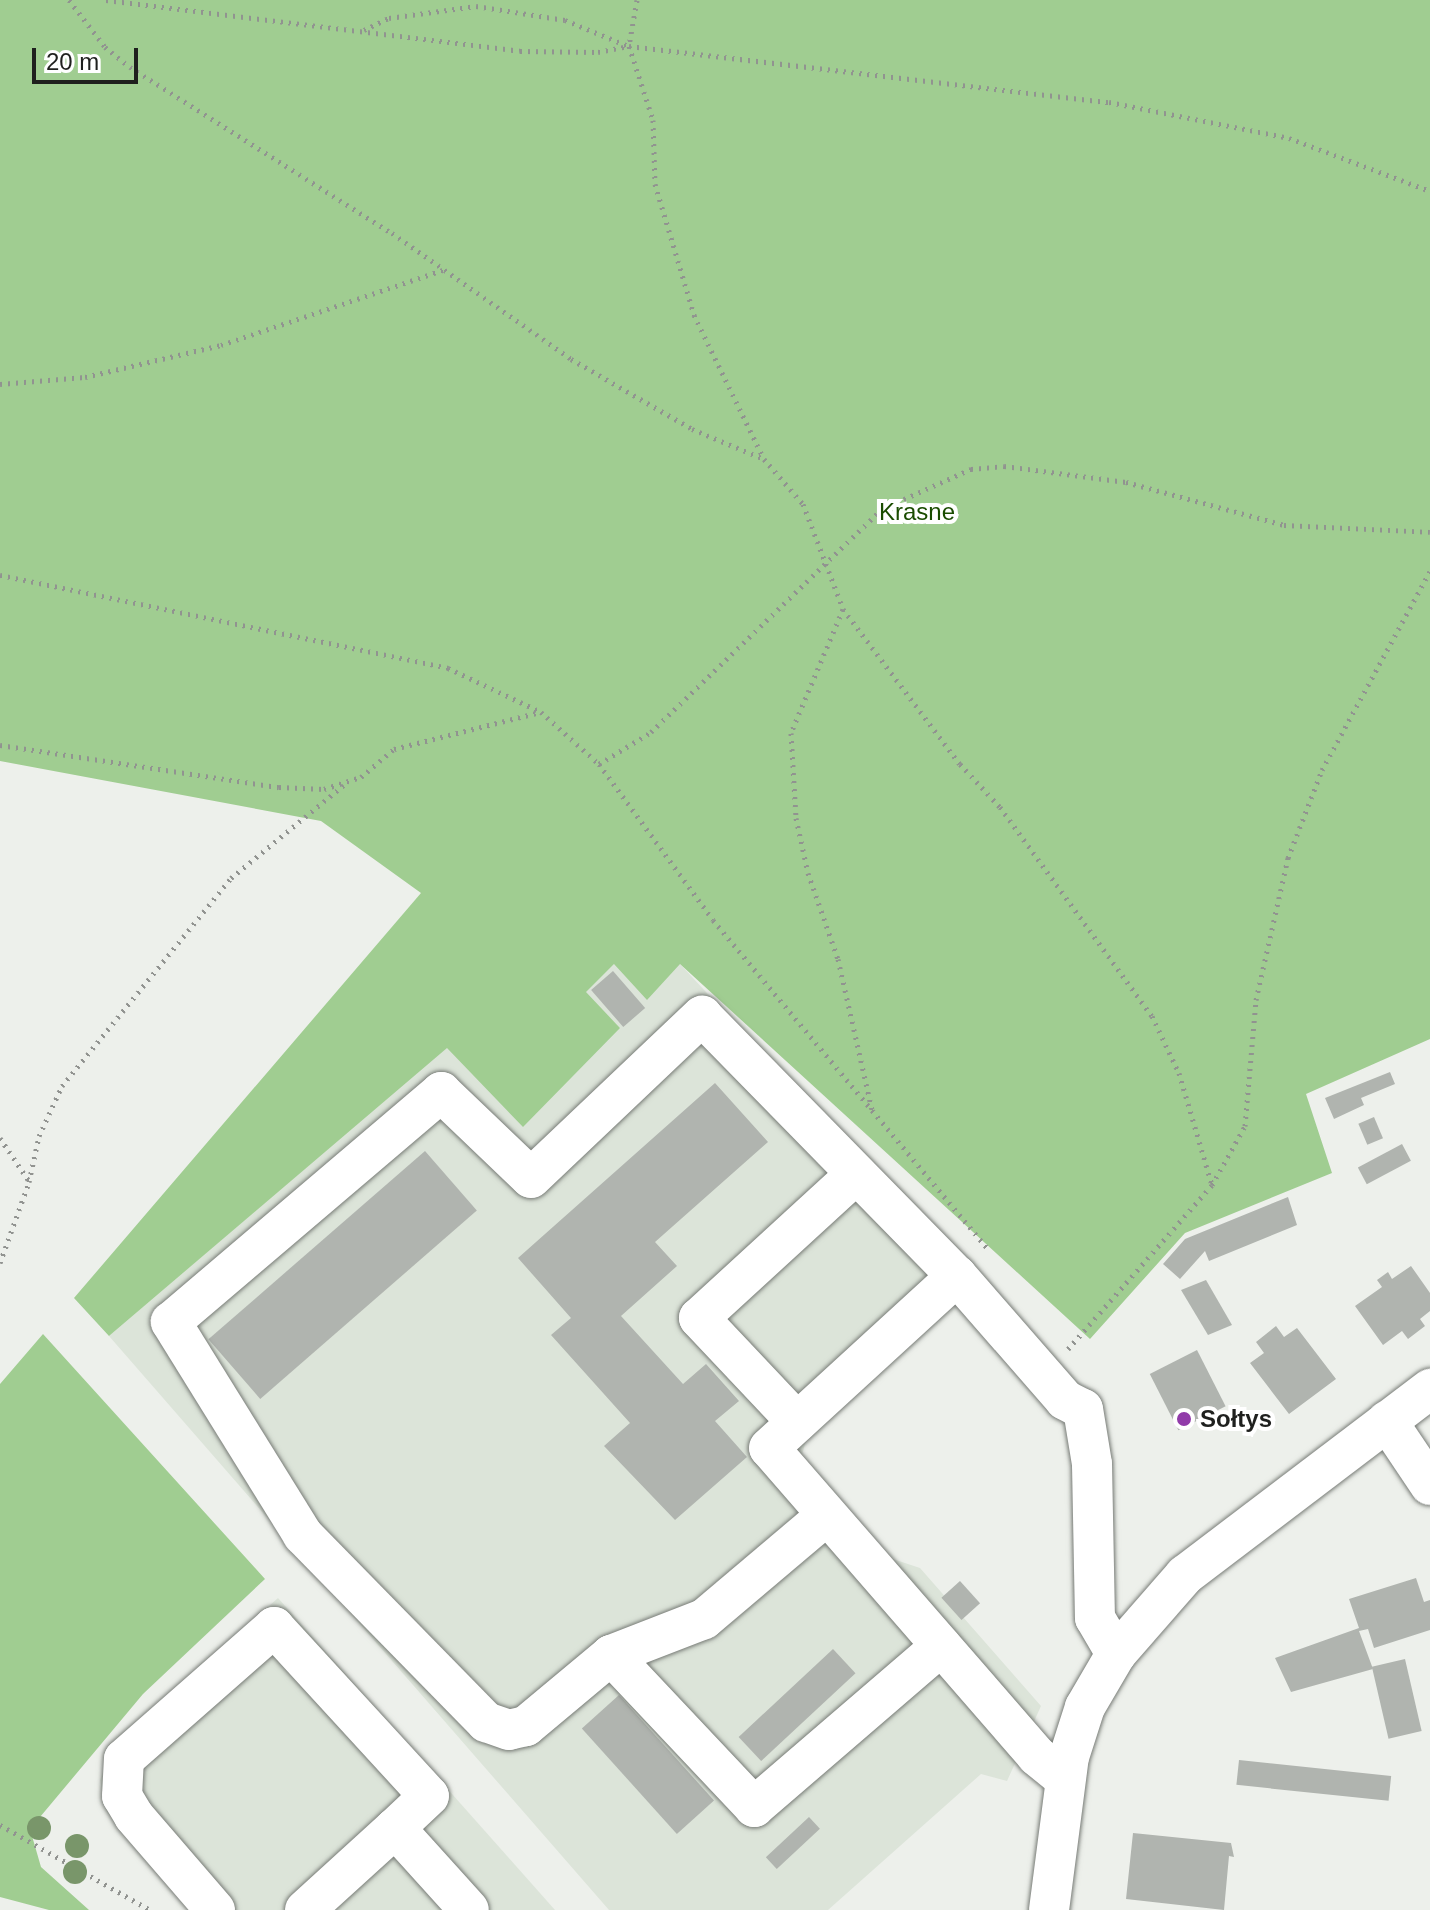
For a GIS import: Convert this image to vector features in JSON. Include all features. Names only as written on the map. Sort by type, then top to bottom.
[{"type":"street","points":[[826,1516],[704,1619],[611,1655],[526,1726],[509,1730],[486,1722],[303,1535],[171,1322],[441,1092],[531,1178],[702,1016],[957,1276],[1065,1400],[1083,1409],[1092,1464],[1095,1618],[1116,1654]]},
{"type":"street","points":[[797,1422],[699,1318],[856,1174]]},
{"type":"street","points":[[957,1276],[769,1448],[1037,1756],[1064,1778]]},
{"type":"street","points":[[1049,1910],[1064,1778],[1085,1707],[1116,1654],[1185,1575],[1430,1389]]},
{"type":"street","points":[[1387,1421],[1430,1485]]},
{"type":"street","points":[[215,1910],[122,1796],[124,1759],[274,1627],[429,1796],[305,1910]]},
{"type":"street","points":[[611,1655],[754,1807],[941,1646]]},
{"type":"street","points":[[395,1828],[469,1910]]},
{"type":"path","points":[[69,0],[105,47],[130,67],[446,269],[571,359],[692,429],[764,459]]},
{"type":"path","points":[[106,0],[520,51],[598,52],[629,46]]},
{"type":"path","points":[[637,0],[629,46],[653,120],[655,184],[694,315],[764,459],[803,504],[822,562],[843,609],[960,764],[1000,807],[1152,1016],[1179,1073],[1212,1185]]},
{"type":"path","points":[[363,31],[389,18],[476,6],[565,20],[629,46],[1109,102],[1199,118],[1289,138],[1430,191]]},
{"type":"path","points":[[0,384],[85,377],[221,345],[446,269]]},
{"type":"path","points":[[599,764],[651,732],[822,562],[882,509],[971,469],[1004,466],[1126,482],[1284,525],[1430,532]]},
{"type":"path","points":[[1068,1350],[1212,1185],[1245,1126],[1256,1000],[1288,858],[1322,770],[1430,571]]},
{"type":"path","points":[[0,575],[448,668],[541,712],[599,764],[713,920],[990,1252]]},
{"type":"path","points":[[843,609],[791,733],[796,818],[808,873],[838,959],[872,1111]]},
{"type":"path","points":[[0,1263],[29,1182],[49,1107],[166,954],[231,878],[344,785],[394,749],[541,712]]},
{"type":"path","points":[[0,745],[279,787],[344,785]]},
{"type":"path","points":[[0,1138],[29,1182]]},
{"type":"path","points":[[0,1825],[150,1910]]},
{"type":"shaded area","points":[[614,964],[680,964],[977,1284],[808,1433],[802,1455],[809,1473],[881,1555],[920,1568],[1041,1706],[1007,1781],[981,1774],[828,1910],[609,1910],[109,1336],[447,1047],[620,1028],[585,992]]},
{"type":"shaded area","points":[[278,1598],[555,1910],[193,1910],[117,1825],[107,1812],[100,1780],[114,1744]]},
{"type":"green space","name":"Krasne","points":[[0,0],[1430,0],[1430,1039],[1306,1094],[1332,1173],[1185,1233],[1090,1339],[680,964],[647,1000],[614,964],[586,992],[620,1028],[523,1127],[447,1048],[109,1336],[74,1298],[421,893],[321,821],[0,761]]},
{"type":"green space","points":[[43,1334],[265,1579],[143,1694],[30,1829],[41,1867],[89,1910],[49,1910],[0,1897],[0,1384]]},
{"type":"building","points":[[613,971],[645,1008],[623,1027],[591,990]]},
{"type":"building","points":[[1390,1072],[1395,1084],[1361,1098],[1364,1105],[1334,1119],[1325,1098]]},
{"type":"building","points":[[715,1083],[768,1142],[655,1242],[677,1266],[621,1316],[683,1384],[706,1364],[739,1401],[715,1421],[747,1457],[675,1520],[604,1446],[630,1423],[551,1335],[571,1318],[518,1258]]},
{"type":"building","points":[[1374,1117],[1383,1138],[1367,1145],[1358,1124]]},
{"type":"building","points":[[1402,1144],[1411,1161],[1367,1184],[1358,1167]]},
{"type":"building","points":[[425,1151],[477,1211],[260,1399],[208,1339]]},
{"type":"building","points":[[1288,1197],[1297,1225],[1209,1261],[1205,1251],[1180,1279],[1163,1264],[1185,1239]]},
{"type":"building","points":[[1411,1266],[1430,1293],[1430,1311],[1420,1319],[1425,1326],[1408,1339],[1402,1331],[1383,1345],[1355,1306],[1382,1287],[1377,1280],[1388,1272],[1392,1279]]},
{"type":"building","points":[[1206,1280],[1232,1325],[1208,1335],[1181,1290]]},
{"type":"building","points":[[1276,1326],[1284,1337],[1297,1328],[1336,1379],[1289,1414],[1250,1363],[1264,1353],[1256,1342]]},
{"type":"building","points":[[1197,1350],[1226,1406],[1178,1430],[1150,1374]]},
{"type":"building","points":[[1416,1578],[1424,1602],[1430,1600],[1430,1630],[1374,1648],[1368,1629],[1359,1631],[1373,1669],[1291,1692],[1275,1658],[1359,1628],[1349,1599]]},
{"type":"building","points":[[960,1581],[980,1603],[961,1620],[941,1598]]},
{"type":"building","points":[[833,1649],[856,1673],[761,1761],[739,1737]]},
{"type":"building","points":[[1405,1659],[1422,1731],[1389,1739],[1372,1667]]},
{"type":"building","points":[[619,1695],[714,1801],[677,1834],[582,1728]]},
{"type":"building","points":[[1239,1760],[1391,1776],[1389,1801],[1236,1785]]},
{"type":"building","points":[[809,1817],[820,1829],[777,1869],[766,1857]]},
{"type":"building","points":[[1133,1833],[1231,1843],[1234,1857],[1229,1856],[1224,1910],[1126,1899]]},
{"type":"place","name":"Sołtys","points":[[1184,1419]]}]
